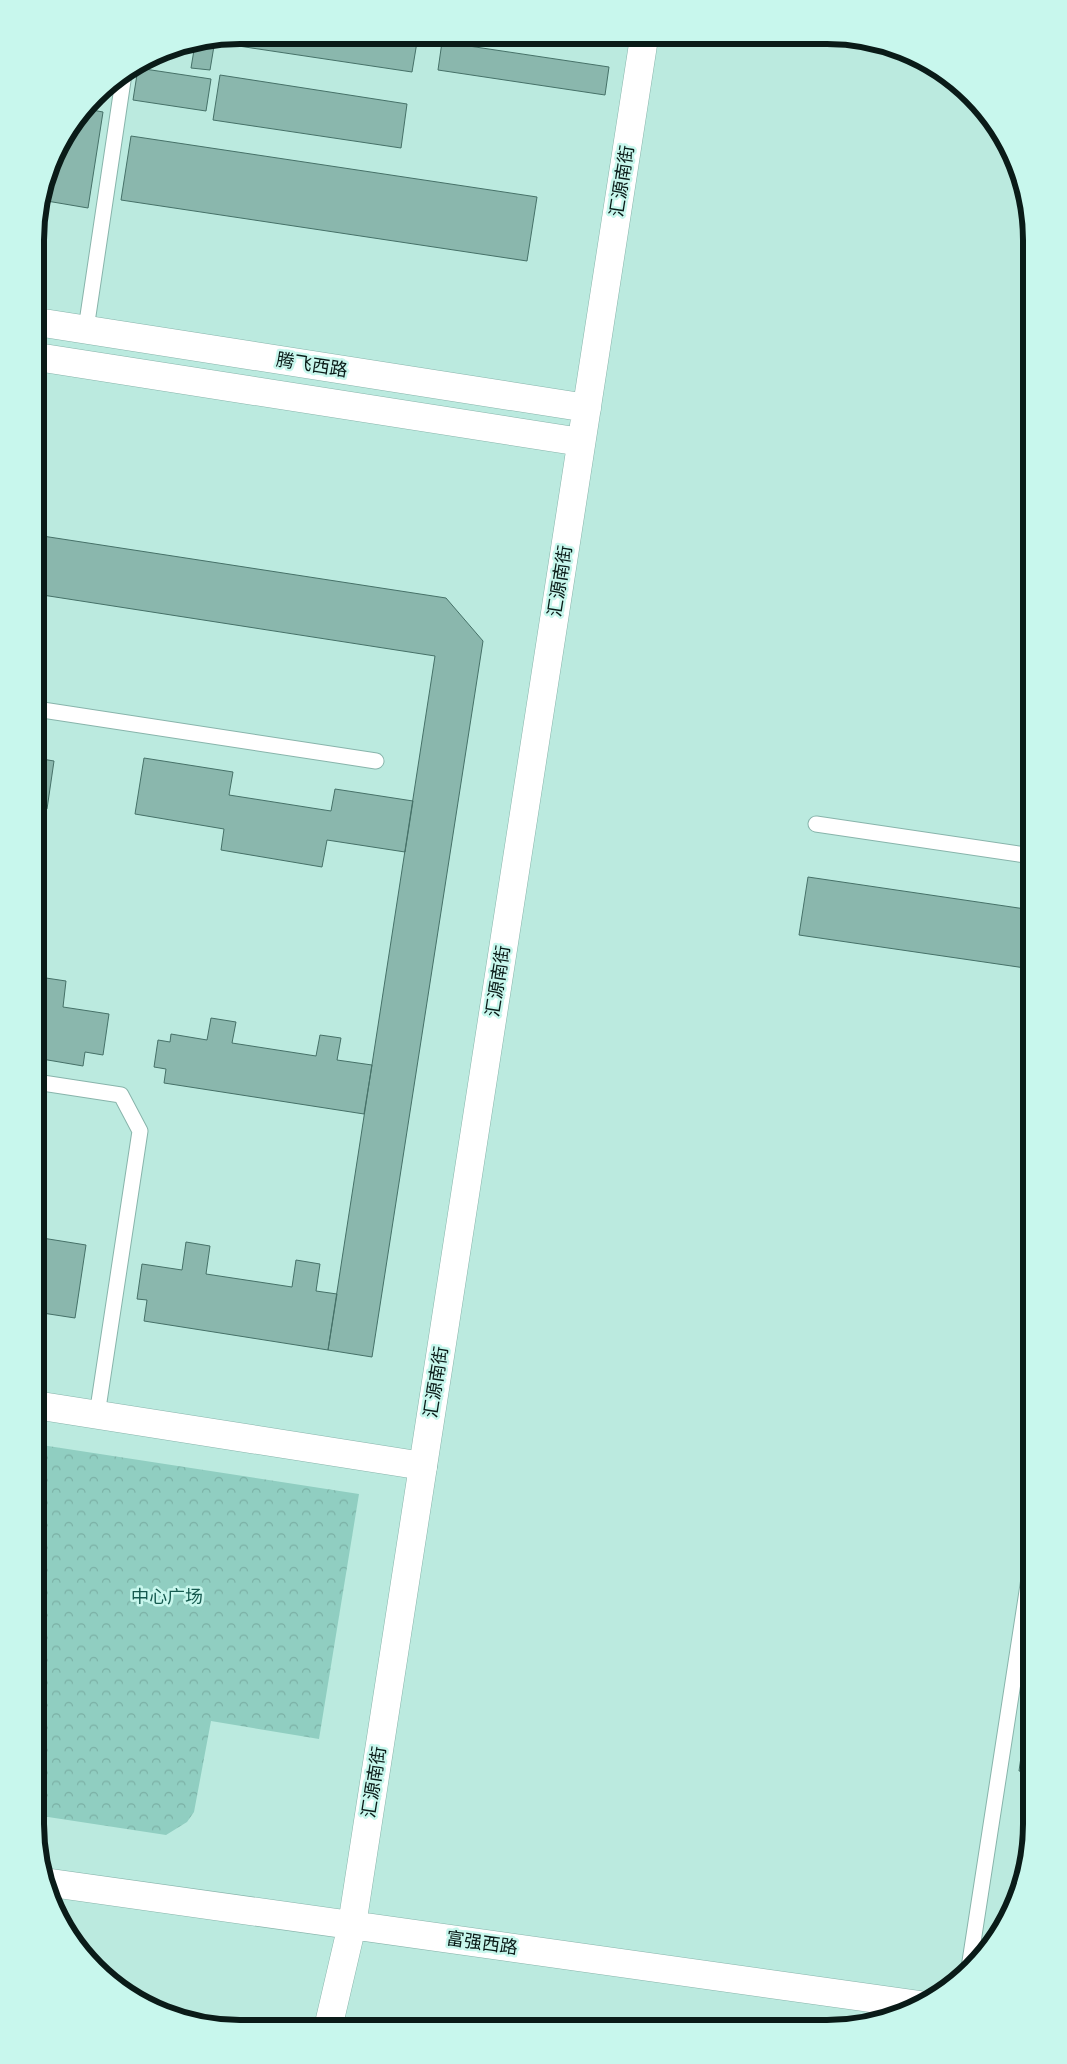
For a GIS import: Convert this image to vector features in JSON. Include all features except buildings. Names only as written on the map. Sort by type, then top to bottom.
[{"type":"street","name":"汇源南街","points":[[330,2020],[352,1925],[643,44]]},
{"type":"street","name":"腾飞西路","points":[[44,323],[587,408]]},
{"type":"street","name":"腾飞西路","points":[[44,358],[581,442]]},
{"type":"street","points":[[44,1406],[422,1466]]},
{"type":"street","name":"富强西路","points":[[53,1883],[907,2003]]},
{"type":"lane","points":[[86,329],[123,82]]},
{"type":"lane","points":[[44,710],[376,762]]},
{"type":"lane","points":[[816,824],[1023,855]]},
{"type":"lane","points":[[44,1083],[121,1095],[140,1131],[96,1415]]},
{"type":"lane","points":[[970,1959],[1023,1617]]},
{"type":"green space","name":"中心广场","points":[[44,1445],[359,1494],[319,1739],[211,1721],[194,1812],[187,1822],[166,1835],[44,1816]]}]
